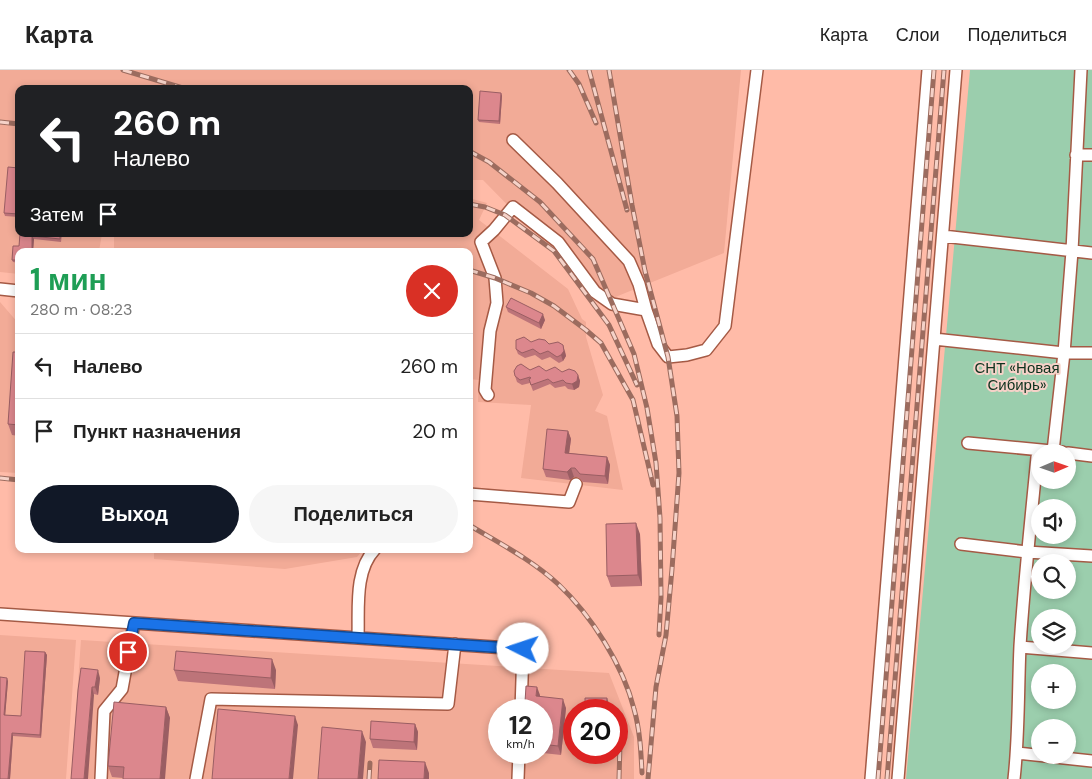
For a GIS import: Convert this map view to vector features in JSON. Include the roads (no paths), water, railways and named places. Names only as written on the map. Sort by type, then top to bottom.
[{"type":"lane","points":[[513,140],[557,183],[629,261],[639,284],[658,344],[668,357],[706,350],[725,326],[757,70]]},
{"type":"lane","points":[[871,779],[928,70]]},
{"type":"lane","points":[[898,779],[956,70]]},
{"type":"lane","points":[[1056,444],[1072,251],[1081,70]]},
{"type":"lane","points":[[1076,155],[1092,155]]},
{"type":"lane","points":[[488,395],[485,390],[490,331],[497,303],[495,278],[481,242],[513,207],[558,242],[595,292],[612,304],[646,310]]},
{"type":"lane","points":[[943,236],[1092,252]]},
{"type":"lane","points":[[0,289],[15,291]]},
{"type":"lane","points":[[934,339],[1064,353],[1092,353]]},
{"type":"lane","points":[[968,443],[1031,450]]},
{"type":"lane","points":[[1076,454],[1092,456]]},
{"type":"lane","points":[[473,494],[569,502],[576,484]]},
{"type":"lane","points":[[1014,779],[1017,753],[1020,647],[1034,489]]},
{"type":"lane","points":[[961,544],[1027,552],[1092,556]]},
{"type":"lane","points":[[358,637],[361,574],[371,553]]},
{"type":"lane","points":[[0,614],[523,649],[521,699]]},
{"type":"lane","points":[[101,779],[104,711],[122,689],[134,623]]},
{"type":"lane","points":[[196,779],[211,699],[448,704],[455,644]]},
{"type":"lane","points":[[1020,647],[1092,653]]},
{"type":"lane","points":[[1017,753],[1092,761]]},
{"type":"lane","points":[[518,779],[519,764]]},
{"type":"railway","points":[[123,70],[173,85]]},
{"type":"railway","points":[[569,70],[579,84],[596,123]]},
{"type":"railway","points":[[589,70],[627,210]]},
{"type":"railway","points":[[609,70],[632,205],[645,271],[668,357],[677,416],[679,473],[672,569],[666,635],[656,687],[648,779]]},
{"type":"railway","points":[[878,779],[934,70]]},
{"type":"railway","points":[[887,779],[944,70]]},
{"type":"railway","points":[[0,122],[15,124]]},
{"type":"railway","points":[[473,153],[489,162],[540,202],[593,259],[634,354],[647,408],[656,463],[660,518],[661,597],[659,635]]},
{"type":"railway","points":[[473,205],[485,207],[505,215],[554,251],[609,325],[637,385]]},
{"type":"railway","points":[[473,271],[531,293],[554,306],[601,343],[633,400],[653,485]]},
{"type":"railway","points":[[0,478],[15,480]]},
{"type":"railway","points":[[473,527],[515,552],[548,575],[570,596],[594,626],[614,658],[629,692],[638,725],[642,773]]},
{"type":"railway","points":[[369,779],[370,763]]},
{"type":"railway","points":[[619,764],[619,779]]},
{"type":"park label","name":"СНТ «Новая Сибирь»","points":[[1017,376]]}]
